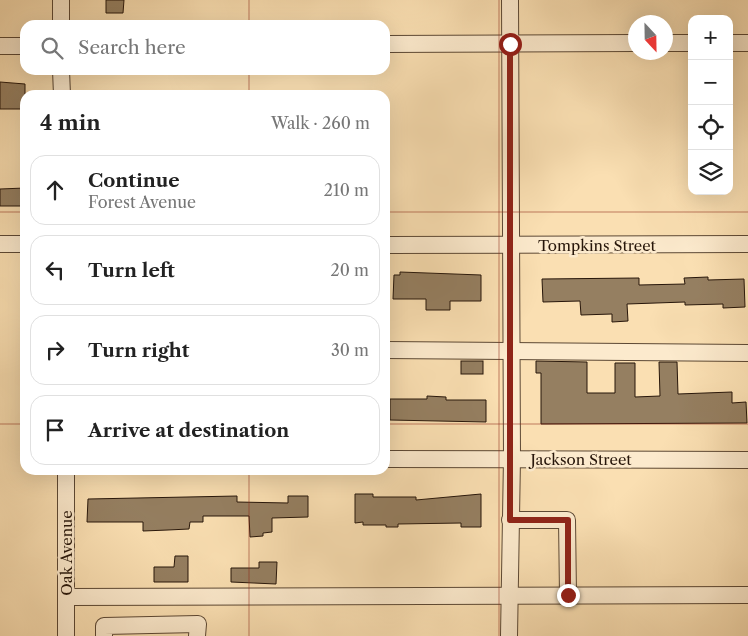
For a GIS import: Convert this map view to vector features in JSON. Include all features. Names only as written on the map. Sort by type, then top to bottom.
[{"type":"street","points":[[61,0],[61,20]]},
{"type":"street","points":[[509,636],[512,458],[510,0]]},
{"type":"street","points":[[390,44],[628,43]]},
{"type":"street","points":[[673,43],[688,43]]},
{"type":"street","points":[[733,43],[748,43]]},
{"type":"street","points":[[0,46],[20,46]]},
{"type":"street","points":[[61,75],[62,90]]},
{"type":"street","points":[[0,244],[20,244]]},
{"type":"street","name":"Tompkins Street","points":[[390,245],[748,244]]},
{"type":"street","points":[[390,350],[748,352]]},
{"type":"street","name":"Jackson Street","points":[[390,459],[748,460]]},
{"type":"street","name":"Oak Avenue","points":[[66,475],[66,636]]},
{"type":"street","points":[[510,520],[568,520],[568,595]]},
{"type":"street","points":[[66,597],[748,594]]},
{"type":"street","points":[[104,636],[104,626],[198,624],[197,636]]},
{"type":"building","points":[[106,0],[124,0],[123,13],[106,13]]},
{"type":"building","points":[[0,82],[25,84],[25,90],[20,90],[20,109],[0,109]]},
{"type":"building","points":[[20,188],[20,206],[0,206],[0,189]]},
{"type":"building","points":[[400,272],[481,275],[481,301],[450,301],[450,310],[426,310],[426,299],[393,299],[394,275],[400,275]]},
{"type":"building","points":[[708,277],[708,280],[744,279],[745,307],[723,308],[723,304],[685,305],[685,302],[627,304],[628,321],[612,322],[612,314],[581,315],[580,301],[543,302],[542,279],[639,278],[639,285],[685,284],[684,278]]},
{"type":"building","points":[[461,361],[483,361],[483,374],[461,374]]},
{"type":"building","points":[[536,361],[587,362],[587,393],[615,393],[615,363],[635,363],[635,397],[660,396],[659,362],[677,362],[678,394],[732,392],[732,403],[746,402],[747,423],[541,424],[541,373],[536,373]]},
{"type":"building","points":[[427,396],[446,397],[446,400],[486,400],[486,422],[390,420],[390,399],[427,399]]},
{"type":"building","points":[[355,494],[373,494],[373,497],[416,497],[416,500],[481,494],[481,527],[461,527],[461,523],[398,524],[398,527],[386,527],[386,525],[363,525],[363,522],[355,523]]},
{"type":"building","points":[[237,496],[237,502],[288,503],[288,496],[308,496],[308,517],[272,518],[272,532],[263,533],[263,536],[250,537],[249,516],[203,516],[203,522],[190,522],[189,529],[143,531],[143,522],[87,522],[88,499]]},
{"type":"building","points":[[175,556],[188,556],[188,582],[154,582],[154,567],[174,567]]},
{"type":"building","points":[[259,562],[277,562],[276,584],[231,582],[231,568],[259,568]]},
{"type":"route","points":[[510,44],[512,246],[512,458],[510,520],[568,520],[568,595]]}]
